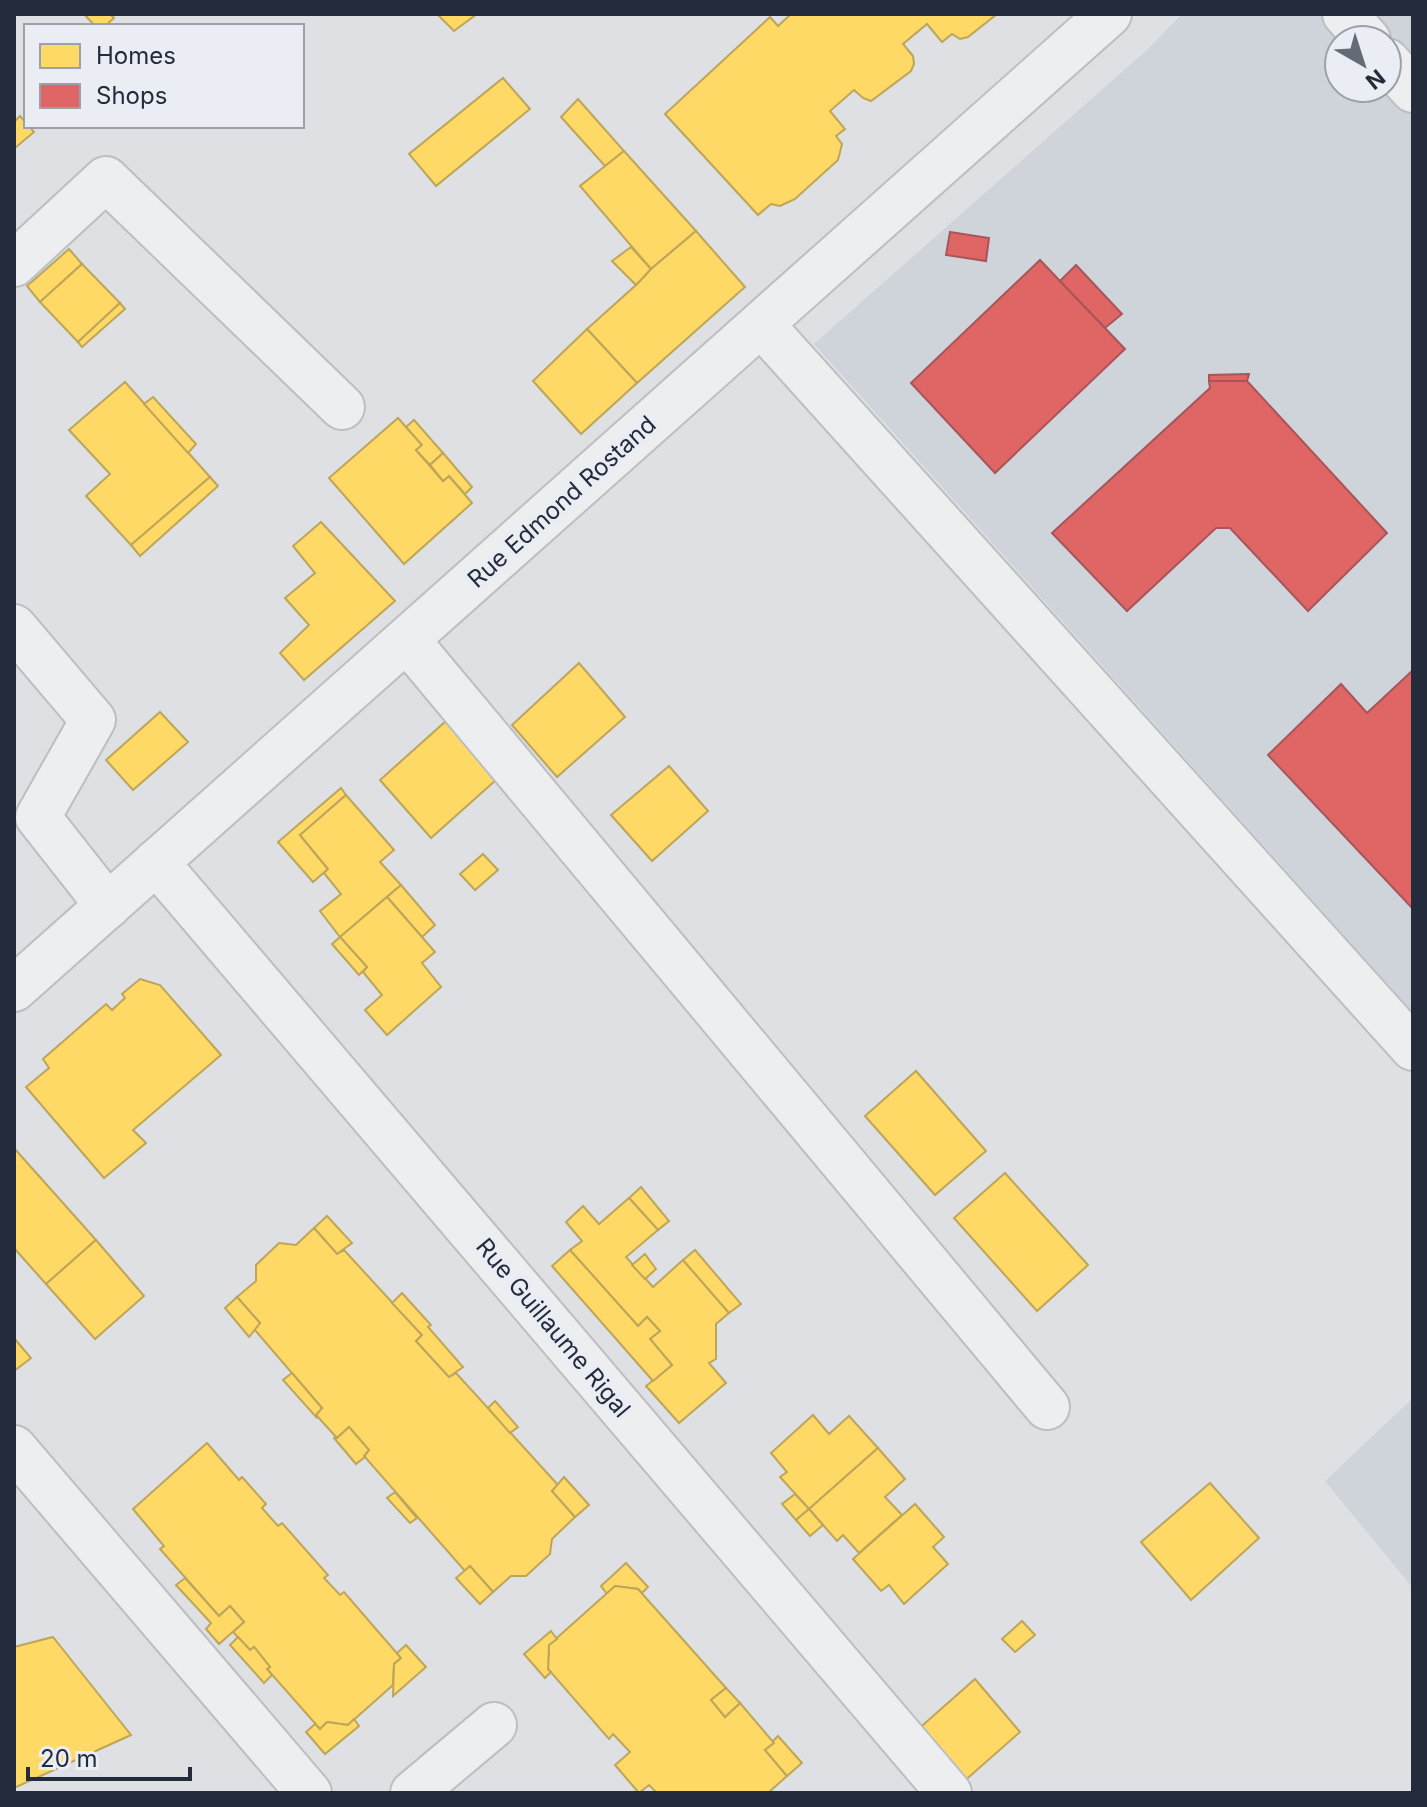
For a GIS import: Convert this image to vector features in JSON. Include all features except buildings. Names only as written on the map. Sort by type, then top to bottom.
[{"type":"street","name":"Rue Edmond Rostand","points":[[14,989],[1109,14]]},
{"type":"street","points":[[14,264],[106,179],[342,407]]},
{"type":"street","points":[[761,324],[1413,1048]]},
{"type":"street","points":[[14,627],[93,720],[38,817],[108,906]]},
{"type":"street","points":[[407,640],[1047,1407]]},
{"type":"street","name":"Rue Guillaume Rigal","points":[[156,862],[949,1793]]},
{"type":"street","points":[[14,1448],[309,1793]]},
{"type":"street","points":[[413,1793],[494,1725]]},
{"type":"shaded area","points":[[1182,14],[1413,14],[1413,1012],[814,344],[1148,49]]},
{"type":"shaded area","points":[[1413,1398],[1413,1588],[1325,1481]]}]
